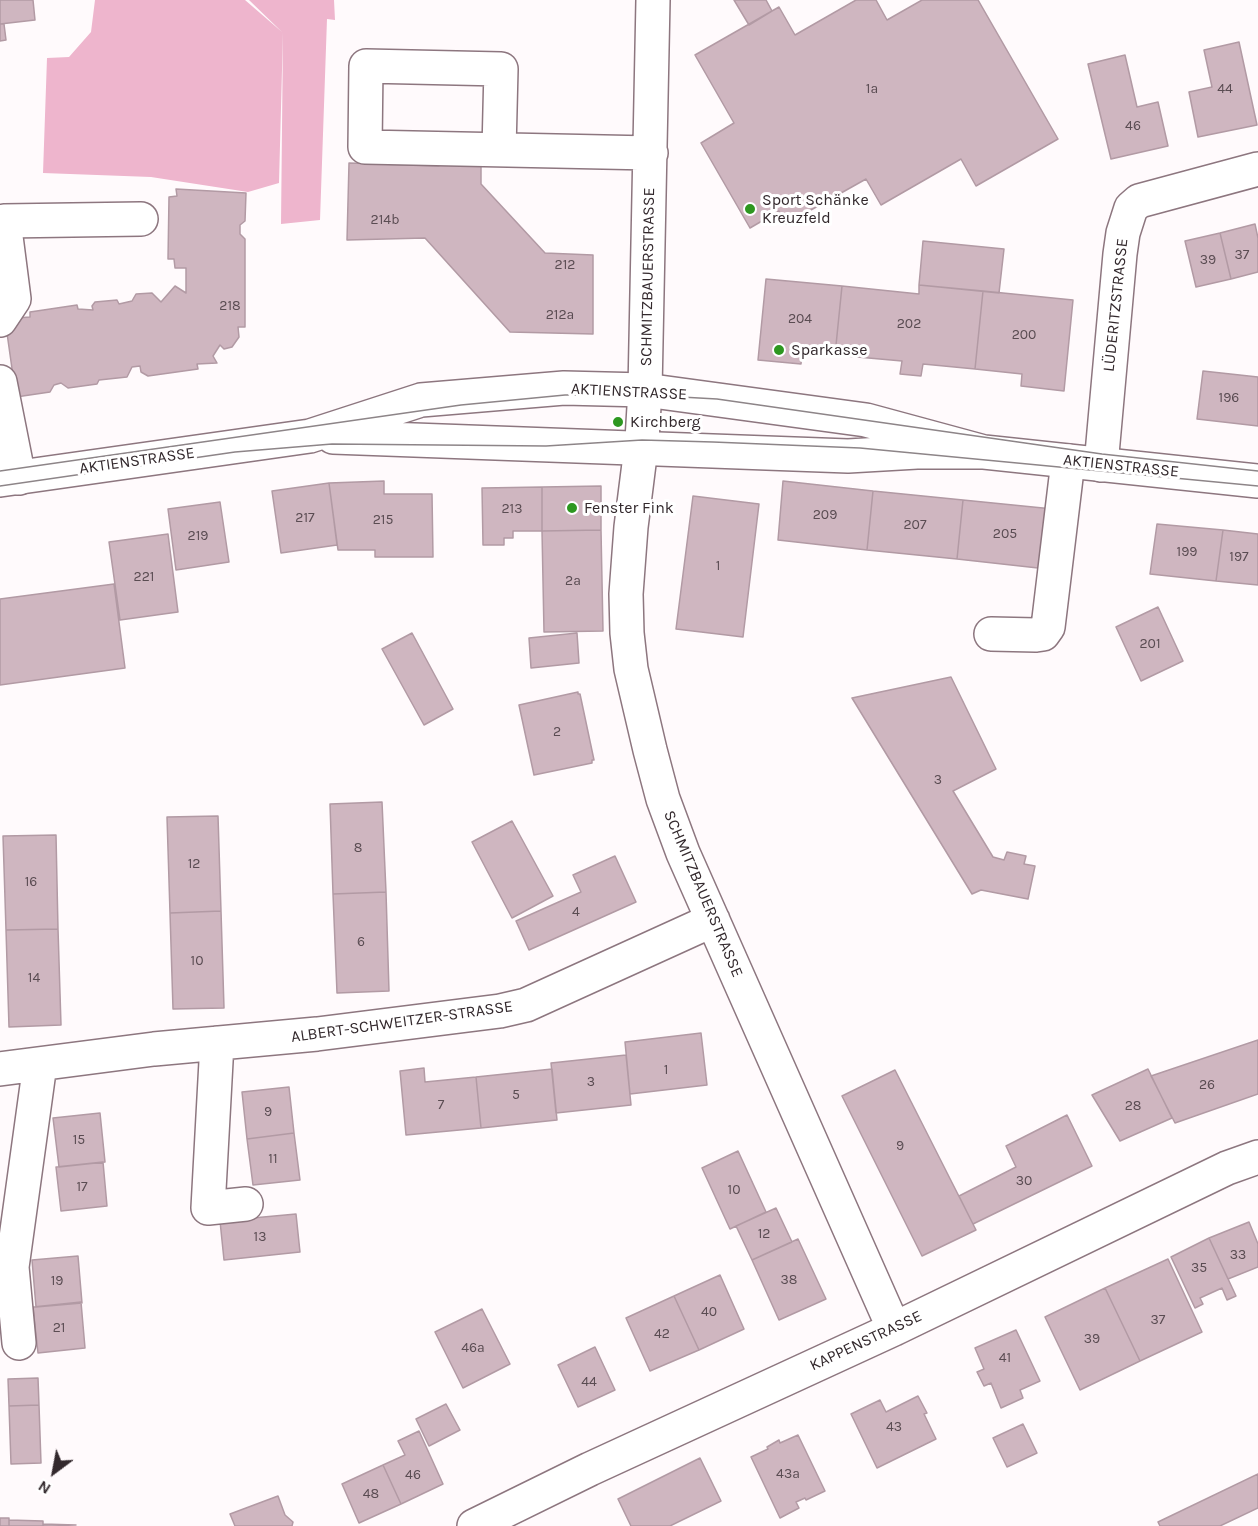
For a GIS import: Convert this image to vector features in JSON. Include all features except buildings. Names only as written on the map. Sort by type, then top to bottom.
[{"type":"street","name":"SCHMITZBAUERSTRASSE","points":[[653,0],[645,390],[626,594],[631,669],[663,800],[683,853],[894,1329]]},
{"type":"street","points":[[499,150],[501,69],[366,66],[364,147],[499,150],[651,153]]},
{"type":"street","name":"LÜDERITZSTRASSE","points":[[1101,465],[1120,254],[1123,233],[1131,208],[1139,201],[1258,169]]},
{"type":"street","points":[[0,320],[14,299],[4,220],[141,219]]},
{"type":"street","points":[[0,382],[10,479]]},
{"type":"street","name":"AKTIENSTRASSE","points":[[10,479],[310,436],[421,400],[564,388],[645,390],[866,420],[984,452]]},
{"type":"street","name":"AKTIENSTRASSE","points":[[310,436],[848,456],[984,452],[1258,481]]},
{"type":"street","points":[[991,634],[1036,635],[1043,634],[1048,627],[1068,461]]},
{"type":"street","name":"ALBERT-SCHWEITZER-STRASSE","points":[[0,1069],[154,1049],[317,1034],[500,1011],[537,1000],[713,920]]},
{"type":"street","points":[[217,1043],[208,1208],[246,1204]]},
{"type":"street","points":[[19,1342],[12,1267],[39,1064]]},
{"type":"street","name":"KAPPENSTRASSE","points":[[474,1526],[590,1469],[894,1329],[1227,1168],[1258,1157]]},
{"type":"shaded area","points":[[95,0],[245,0],[282,32],[249,0],[334,0],[335,20],[327,19],[320,220],[281,224],[283,32],[279,183],[248,192],[151,177],[43,173],[47,58],[69,57],[91,32]]},
{"type":"tram line","points":[[0,471],[461,405],[565,395],[645,395],[717,399],[1102,454],[1258,471]]},
{"type":"tram line","points":[[0,486],[235,452],[332,444],[546,446],[642,440],[860,448],[1258,486]]},
{"type":"place","name":"Sport Schänke Kreuzfeld","points":[[750,209]]},
{"type":"place","name":"Sparkasse","points":[[779,350]]},
{"type":"place","name":"Kirchberg","points":[[618,422]]},
{"type":"place","name":"Fenster Fink","points":[[572,508]]}]
